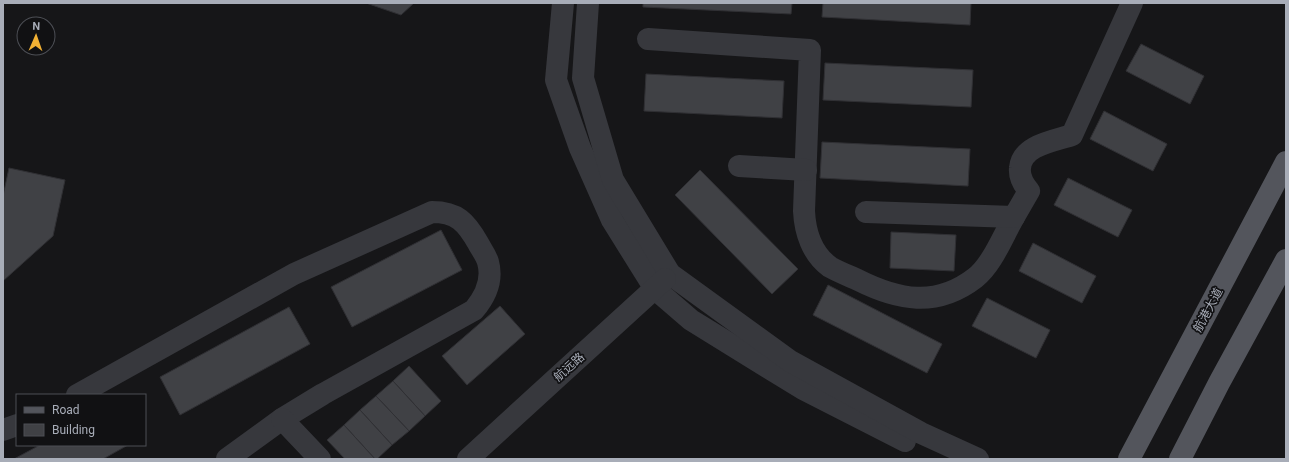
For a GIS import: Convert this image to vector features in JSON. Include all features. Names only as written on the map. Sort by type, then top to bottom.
[{"type":"main road","name":"航港大道","points":[[1129,459],[1286,162]]},
{"type":"main road","points":[[1180,459],[1219,383],[1286,260]]},
{"type":"street","points":[[563,3],[556,80],[580,148],[612,220],[691,320],[802,389],[941,459]]},
{"type":"street","points":[[588,3],[584,78],[613,180],[662,282],[790,361],[921,433],[978,459]]},
{"type":"street","points":[[648,39],[810,50],[804,223],[807,234],[817,253],[830,266],[875,289],[889,294],[920,298],[950,292],[963,286],[985,269],[1030,190],[1024,185],[1020,172],[1020,164],[1024,156],[1037,146],[1072,135],[1132,3]]},
{"type":"street","points":[[738,166],[806,170]]},
{"type":"street","points":[[79,394],[294,274],[432,212],[451,214],[466,224],[488,262],[489,271],[489,281],[486,292],[481,302],[474,310],[323,394],[282,419],[227,459]]},
{"type":"street","points":[[866,212],[1014,217]]},
{"type":"street","name":"航远路","points":[[468,459],[662,282]]},
{"type":"street","points":[[282,419],[320,459]]},
{"type":"street","points":[[3,430],[16,425]]},
{"type":"building","points":[[366,3],[414,3],[401,15]]},
{"type":"building","points":[[643,3],[792,3],[791,14],[643,7]]},
{"type":"building","points":[[823,3],[971,3],[970,25],[822,17]]},
{"type":"building","points":[[1141,44],[1204,76],[1190,104],[1126,71]]},
{"type":"building","points":[[825,63],[973,70],[971,107],[823,100]]},
{"type":"building","points":[[646,74],[784,81],[782,118],[644,111]]},
{"type":"building","points":[[1104,111],[1167,144],[1153,171],[1090,139]]},
{"type":"building","points":[[822,142],[970,149],[968,186],[820,178]]},
{"type":"building","points":[[9,168],[65,180],[53,236],[3,281],[3,196]]},
{"type":"building","points":[[700,170],[798,269],[772,294],[675,195]]},
{"type":"building","points":[[1068,178],[1132,210],[1118,237],[1054,205]]},
{"type":"building","points":[[441,230],[462,270],[352,327],[331,287]]},
{"type":"building","points":[[891,232],[956,235],[954,271],[890,268]]},
{"type":"building","points":[[1033,243],[1096,276],[1082,303],[1019,271]]},
{"type":"building","points":[[828,285],[942,344],[927,373],[813,315]]},
{"type":"building","points":[[987,298],[1050,330],[1036,358],[972,326]]},
{"type":"building","points":[[500,306],[525,334],[467,385],[442,356]]},
{"type":"building","points":[[289,307],[310,344],[180,415],[160,377]]},
{"type":"building","points":[[409,366],[441,401],[425,416],[393,381]]},
{"type":"building","points":[[393,381],[425,416],[409,431],[376,396]]},
{"type":"building","points":[[376,396],[409,431],[392,445],[360,410]]},
{"type":"building","points":[[360,410],[392,445],[377,459],[375,459],[344,425]]},
{"type":"building","points":[[344,425],[375,459],[345,459],[327,440]]},
{"type":"building","points":[[38,446],[126,446],[103,459],[14,459]]}]
